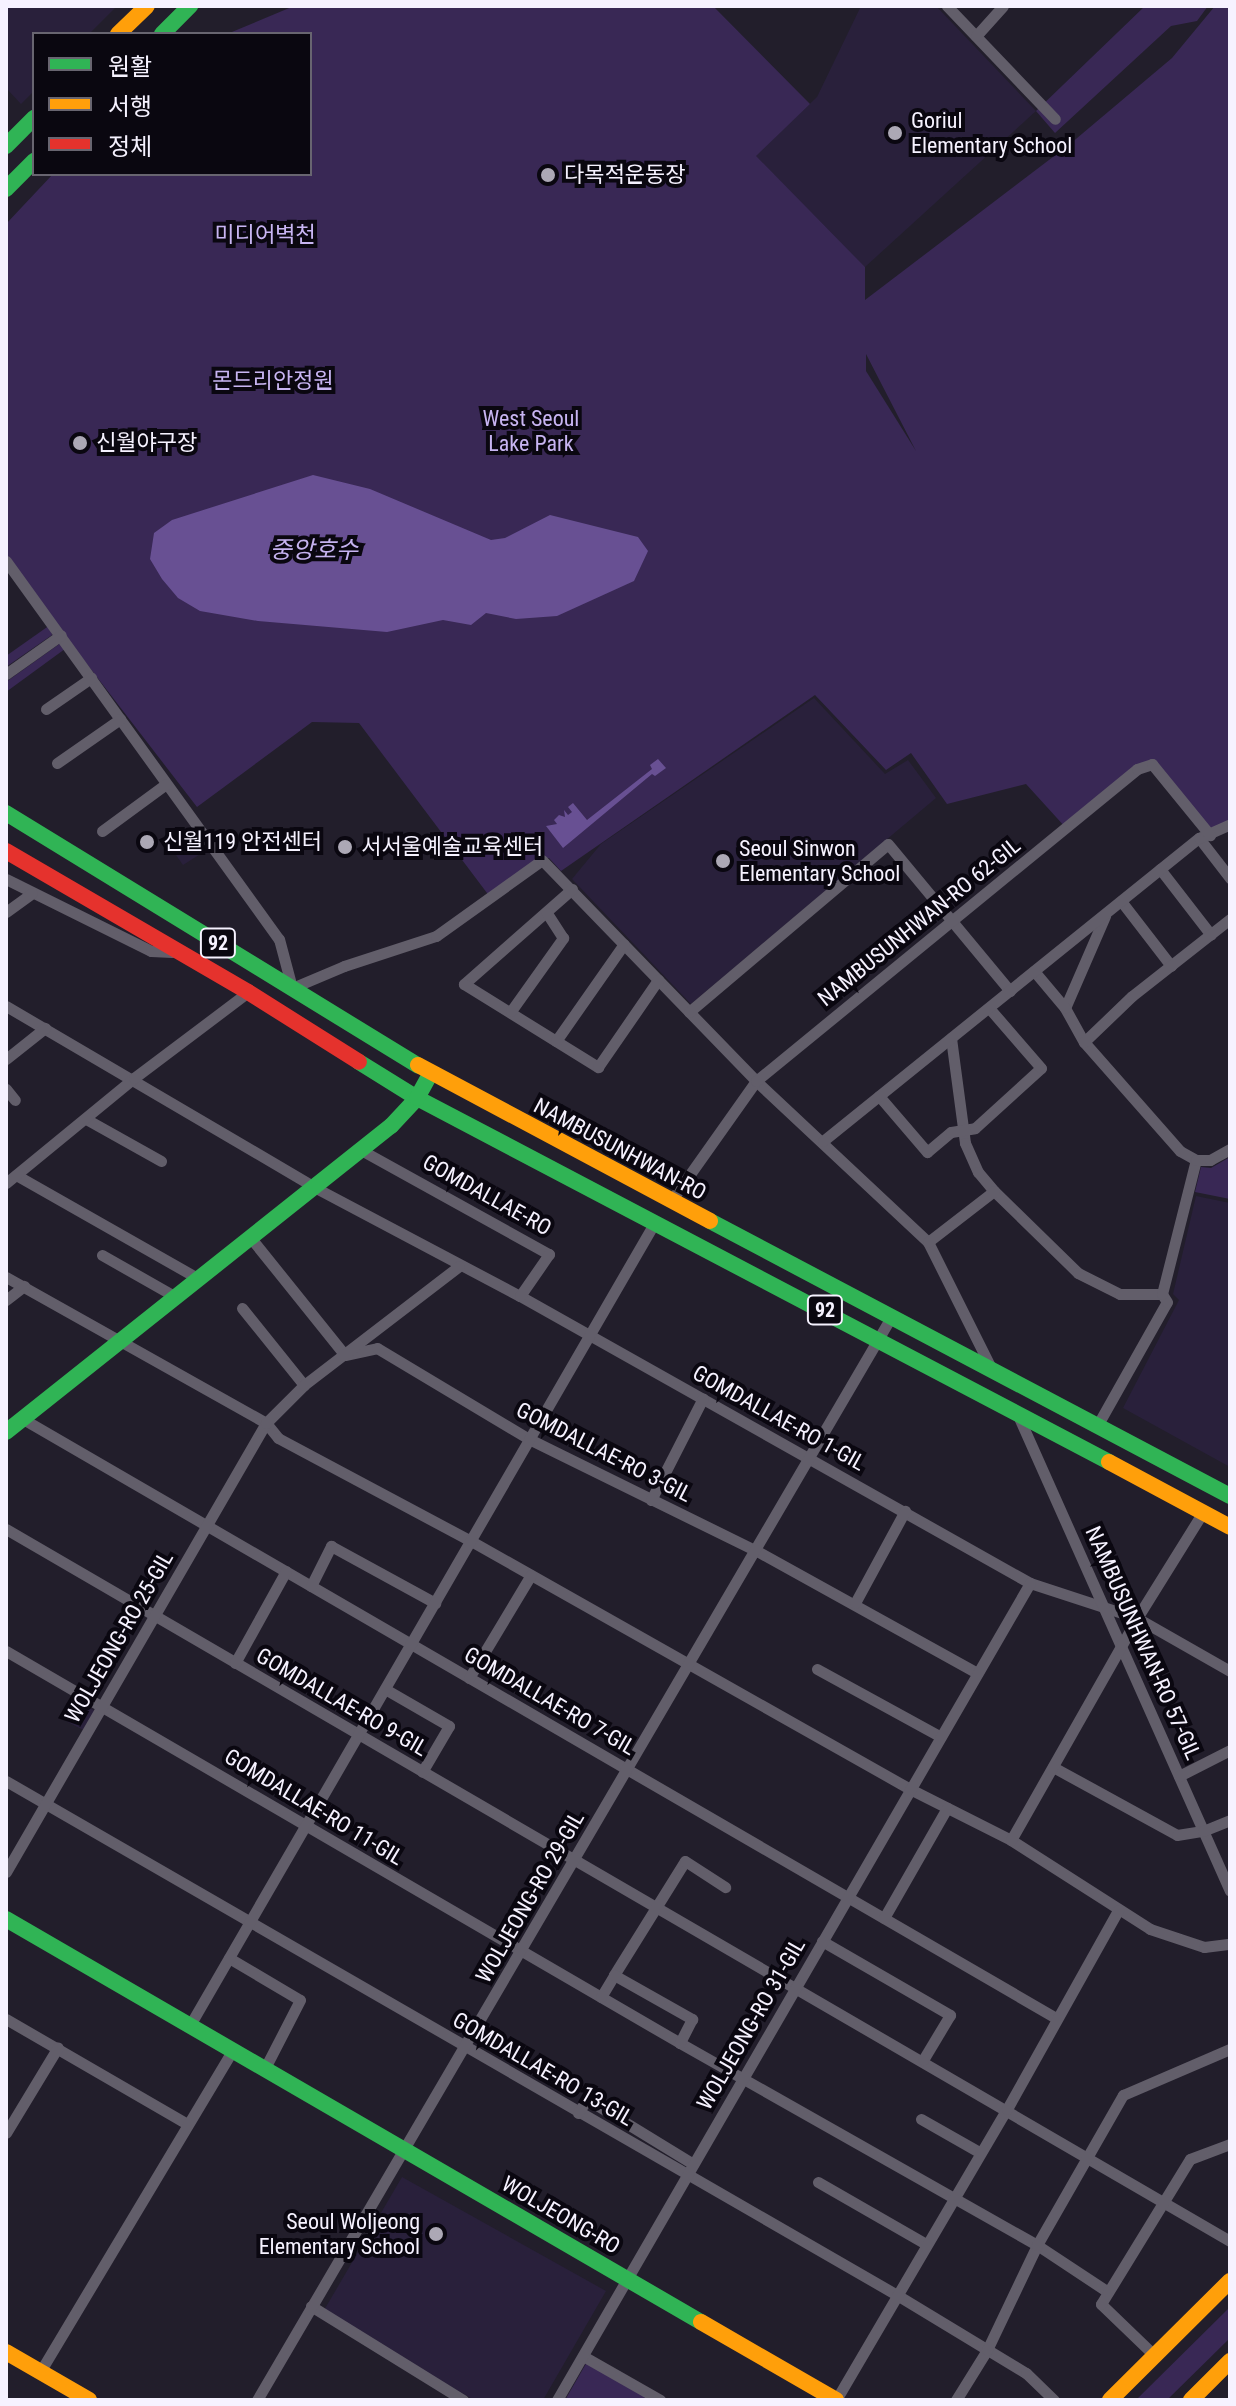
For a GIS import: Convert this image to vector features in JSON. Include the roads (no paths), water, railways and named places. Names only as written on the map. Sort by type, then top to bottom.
[{"type":"main road","points":[[120,32],[147,6]]},
{"type":"main road","points":[[164,32],[190,6]]},
{"type":"main road","points":[[9,142],[32,120]]},
{"type":"main road","points":[[6,189],[32,163]]},
{"type":"main road","name":"NAMBUSUNHWAN-RO","points":[[6,813],[431,1073],[1230,1496]]},
{"type":"main road","name":"92","points":[[6,853],[248,992],[417,1098],[879,1339],[1230,1527]]},
{"type":"main road","points":[[285,1016],[303,1016],[346,1043],[355,1035],[351,1024]]},
{"type":"main road","points":[[6,1432],[361,1150],[417,1098],[431,1073]]},
{"type":"main road","name":"WOLJEONG-RO","points":[[6,1919],[626,2278],[816,2395],[836,2400]]},
{"type":"main road","points":[[1110,2400],[1230,2281]]},
{"type":"main road","points":[[6,2352],[89,2400]]},
{"type":"main road","points":[[1191,2400],[1230,2361]]},
{"type":"street","points":[[947,6],[1055,119]]},
{"type":"street","points":[[976,36],[1003,6]]},
{"type":"street","points":[[6,561],[279,939],[292,988],[344,966],[436,936],[542,860],[756,1081],[928,1242],[992,1371]]},
{"type":"street","points":[[6,674],[61,635]]},
{"type":"street","points":[[46,709],[91,678]]},
{"type":"street","points":[[57,763],[120,719]]},
{"type":"street","name":"NAMBUSUNHWAN-RO 62-GIL","points":[[671,1201],[756,1081],[1137,769],[1152,764],[1205,836]]},
{"type":"street","points":[[102,831],[166,784]]},
{"type":"street","points":[[823,1141],[1160,869],[1205,836],[1230,824]]},
{"type":"street","points":[[1205,836],[1230,878]]},
{"type":"street","points":[[689,1012],[888,844],[1010,991]]},
{"type":"street","points":[[1160,869],[1211,935]]},
{"type":"street","points":[[6,879],[151,951],[179,952]]},
{"type":"street","points":[[572,889],[464,984],[598,1067],[658,980]]},
{"type":"street","points":[[6,912],[32,893]]},
{"type":"street","points":[[1121,901],[1171,966]]},
{"type":"street","points":[[1065,1008],[1107,912]]},
{"type":"street","points":[[511,1011],[563,938],[547,913]]},
{"type":"street","points":[[1084,1042],[1132,996],[1230,919]]},
{"type":"street","points":[[556,1041],[624,944]]},
{"type":"street","points":[[1034,971],[1065,1008],[1084,1042],[1180,1151],[1196,1160],[1210,1160],[1230,1149]]},
{"type":"street","points":[[199,1279],[11,1179],[134,1078],[248,992]]},
{"type":"street","name":"GOMDALLAE-RO 1-GIL","points":[[6,1006],[134,1078],[314,1187],[520,1296],[1030,1583],[1137,1618],[1230,1671]]},
{"type":"street","points":[[879,1096],[927,1152],[962,1128],[975,1128],[1041,1068],[989,1008]]},
{"type":"street","points":[[6,1059],[45,1028]]},
{"type":"street","points":[[951,1038],[962,1128],[978,1172],[1078,1273],[1120,1294],[1162,1294]]},
{"type":"street","points":[[6,1089],[15,1100]]},
{"type":"street","points":[[86,1119],[161,1161]]},
{"type":"street","name":"GOMDALLAE-RO","points":[[361,1150],[549,1254],[520,1296]]},
{"type":"street","points":[[1097,1426],[1167,1302],[1162,1294],[1196,1160]]},
{"type":"street","points":[[928,1242],[994,1191]]},
{"type":"street","points":[[190,2025],[655,1222]]},
{"type":"street","points":[[250,1237],[345,1355]]},
{"type":"street","points":[[102,1255],[176,1297]]},
{"type":"street","name":"WOLJEONG-RO 25-GIL","points":[[6,1872],[105,1706],[266,1423],[304,1385],[459,1266]]},
{"type":"street","points":[[6,1277],[118,1343],[266,1423],[278,1438],[471,1541],[910,1789],[1011,1840],[1150,1929],[1204,1947],[1230,1944]]},
{"type":"street","points":[[6,1300],[24,1286]]},
{"type":"street","points":[[242,1308],[304,1385]]},
{"type":"street","name":"WOLJEONG-RO 29-GIL","points":[[257,2400],[757,1551],[891,1317]]},
{"type":"street","name":"GOMDALLAE-RO 3-GIL","points":[[345,1355],[377,1348],[529,1439],[757,1551],[977,1673]]},
{"type":"street","points":[[651,1500],[703,1398]]},
{"type":"street","name":"NAMBUSUNHWAN-RO 57-GIL","points":[[1017,1413],[1107,1608],[1230,1891]]},
{"type":"street","name":"GOMDALLAE-RO 7-GIL","points":[[23,1419],[1056,2018]]},
{"type":"street","points":[[855,1603],[905,1511]]},
{"type":"street","points":[[1011,1840],[1137,1618],[1203,1512]]},
{"type":"street","name":"GOMDALLAE-RO 9-GIL","points":[[6,1529],[1230,2241]]},
{"type":"street","points":[[311,1586],[331,1546],[435,1603]]},
{"type":"street","points":[[235,1663],[286,1571]]},
{"type":"street","points":[[469,1678],[531,1575]]},
{"type":"street","name":"WOLJEONG-RO 31-GIL","points":[[557,2400],[1030,1583]]},
{"type":"street","name":"GOMDALLAE-RO 11-GIL","points":[[6,1651],[742,2079],[1037,2245],[1108,2292]]},
{"type":"street","points":[[817,1669],[941,1737]]},
{"type":"street","points":[[385,1689],[449,1726],[422,1772]]},
{"type":"street","points":[[1179,1776],[1230,1750]]},
{"type":"street","points":[[1053,1767],[1177,1835],[1203,1831],[1230,1820]]},
{"type":"street","name":"GOMDALLAE-RO 13-GIL","points":[[6,1781],[897,2295],[1026,2373],[1054,2400]]},
{"type":"street","points":[[884,1918],[947,1808]]},
{"type":"street","points":[[601,1997],[685,1861],[725,1887]]},
{"type":"street","points":[[836,2400],[1007,2109],[1118,1910]]},
{"type":"street","points":[[822,1941],[950,2015],[923,2060]]},
{"type":"street","points":[[229,1958],[300,2000],[265,2068]]},
{"type":"street","points":[[614,1975],[692,2019],[680,2043]]},
{"type":"street","points":[[6,2019],[187,2124]]},
{"type":"street","points":[[6,2133],[58,2047]]},
{"type":"street","points":[[40,2372],[233,2049]]},
{"type":"street","points":[[956,2400],[987,2350],[1037,2245],[1123,2095],[1230,2049]]},
{"type":"street","points":[[578,2113],[587,2099],[693,2164]]},
{"type":"street","points":[[921,2119],[979,2152]]},
{"type":"street","points":[[1155,2356],[1101,2304],[1190,2159],[1230,2144]]},
{"type":"street","points":[[818,2182],[926,2244]]},
{"type":"street","points":[[311,2306],[463,2400]]},
{"type":"street","points":[[583,2356],[654,2398]]},
{"type":"water","name":"중앙호수","points":[[313,475],[370,489],[491,540],[505,538],[550,515],[638,537],[648,551],[634,581],[557,616],[516,619],[486,613],[471,625],[443,620],[387,632],[258,621],[200,611],[178,598],[150,559],[154,533],[172,520]]},
{"type":"water","points":[[658,759],[666,768],[655,776],[652,774],[563,848],[546,826],[557,824],[554,820],[559,815],[565,817],[564,810],[568,815],[572,812],[568,807],[573,803],[587,820],[652,769],[650,765]]},
{"type":"place","name":"Goriul Elementary School","points":[[895,133]]},
{"type":"place","name":"다목적운동장","points":[[548,175]]},
{"type":"place","name":"신월야구장","points":[[80,443]]},
{"type":"place","name":"신월119 안전센터","points":[[147,842]]},
{"type":"place","name":"서서울예술교육센터","points":[[345,847]]},
{"type":"place","name":"Seoul Sinwon Elementary School","points":[[723,861]]},
{"type":"place","name":"Seoul Woljeong Elementary School","points":[[436,2234]]},
{"type":"park label","name":"미디어벽천","points":[[265,235]]},
{"type":"park label","name":"몬드리안정원","points":[[273,381]]},
{"type":"park label","name":"West Seoul Lake Park","points":[[531,430]]}]
